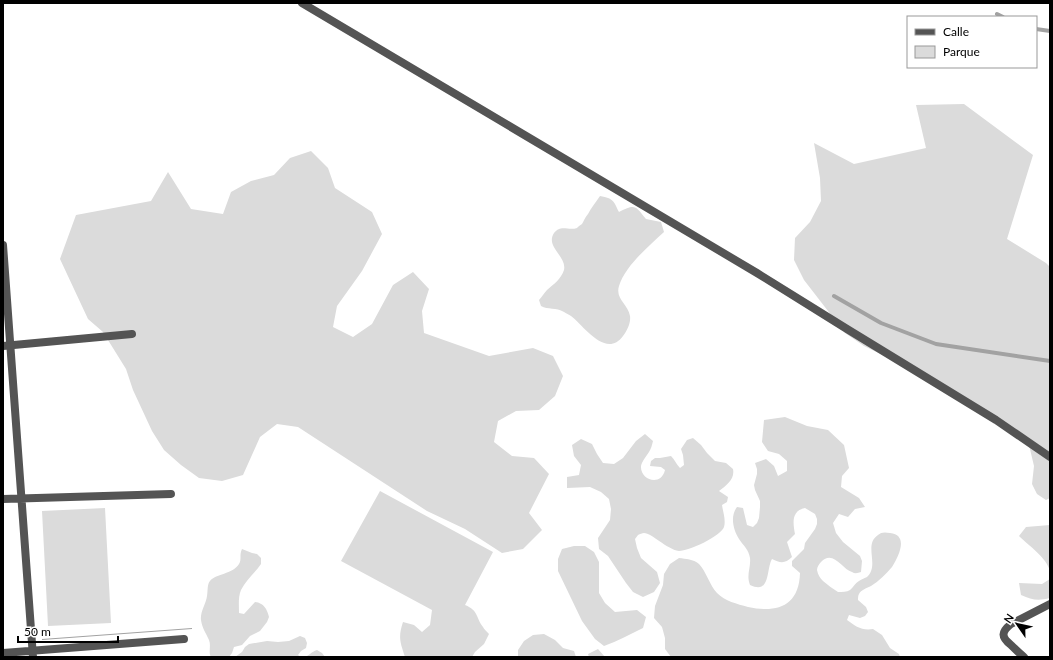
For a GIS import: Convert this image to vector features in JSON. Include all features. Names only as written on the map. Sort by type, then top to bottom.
[{"type":"street","points":[[302,3],[757,273],[996,420],[1050,457]]},
{"type":"street","points":[[3,245],[7,345],[33,654]]},
{"type":"street","points":[[7,345],[132,334]]},
{"type":"street","points":[[3,499],[171,494]]},
{"type":"street","points":[[1024,657],[1004,640],[1003,634],[1005,629],[1011,624],[1050,604]]},
{"type":"street","points":[[3,653],[33,654],[184,639]]},
{"type":"green space","points":[[964,104],[1033,155],[1007,239],[1050,267],[1050,498],[1046,500],[1037,494],[1032,484],[1034,466],[1029,445],[922,374],[864,346],[845,333],[804,280],[794,260],[795,238],[810,222],[821,201],[820,178],[814,143],[854,164],[926,148],[916,105]]},
{"type":"green space","points":[[311,151],[328,168],[335,188],[372,212],[382,234],[362,271],[337,306],[333,327],[353,337],[372,324],[393,285],[413,272],[429,289],[422,311],[424,333],[489,356],[533,348],[553,356],[563,376],[555,396],[539,410],[516,411],[498,421],[494,442],[512,456],[534,458],[549,474],[529,513],[542,530],[523,549],[502,553],[465,529],[427,511],[298,427],[277,424],[260,437],[243,475],[222,481],[199,478],[164,450],[152,431],[133,390],[126,369],[103,332],[88,319],[60,259],[76,215],[151,201],[168,172],[191,209],[223,214],[231,192],[251,181],[274,175],[290,158]]},
{"type":"green space","points":[[600,196],[608,198],[612,201],[619,212],[634,207],[646,219],[661,222],[664,232],[638,257],[626,271],[622,279],[618,291],[620,298],[629,312],[630,321],[623,336],[616,342],[610,344],[596,338],[565,312],[541,306],[539,300],[559,279],[564,270],[562,260],[552,243],[554,233],[562,228],[574,229],[582,224]]},
{"type":"green space","points":[[785,417],[807,426],[828,430],[844,445],[849,468],[842,476],[841,487],[859,498],[865,507],[855,509],[848,517],[839,514],[833,523],[836,533],[843,542],[860,556],[862,561],[861,572],[853,573],[833,559],[825,559],[817,568],[819,576],[822,580],[838,592],[846,592],[867,577],[871,572],[872,544],[874,539],[879,534],[885,532],[896,535],[901,542],[901,547],[892,567],[880,580],[863,590],[859,595],[858,600],[866,607],[868,612],[865,616],[860,618],[849,615],[847,620],[859,628],[873,629],[882,635],[890,648],[899,654],[900,657],[671,657],[665,649],[665,638],[662,627],[654,618],[655,606],[663,585],[664,574],[670,564],[679,558],[697,562],[704,570],[712,586],[720,596],[740,605],[758,609],[776,608],[784,605],[795,594],[799,584],[800,573],[792,566],[792,561],[804,549],[805,543],[815,529],[817,519],[815,514],[805,508],[797,512],[794,518],[795,534],[787,542],[792,557],[787,561],[782,562],[772,559],[767,580],[761,587],[750,585],[748,578],[750,562],[749,555],[737,535],[733,523],[737,507],[743,508],[747,525],[753,527],[759,518],[760,501],[754,485],[757,474],[755,463],[766,459],[774,466],[778,476],[787,471],[787,461],[779,454],[768,451],[762,442],[764,420]]},
{"type":"green space","points":[[645,434],[653,441],[641,466],[644,475],[651,480],[659,479],[665,470],[661,467],[650,466],[651,461],[655,458],[671,456],[680,468],[684,465],[681,449],[687,440],[693,438],[715,461],[726,463],[733,469],[733,476],[730,482],[719,491],[728,497],[727,502],[722,505],[725,519],[724,527],[722,531],[711,539],[697,546],[679,551],[674,550],[644,533],[638,535],[635,539],[641,558],[657,572],[660,583],[654,592],[643,597],[633,592],[608,556],[599,549],[598,538],[610,520],[611,509],[609,499],[601,492],[590,487],[567,488],[567,477],[579,475],[581,465],[574,456],[572,445],[581,439],[592,444],[603,463],[614,464],[623,458],[636,441]]},
{"type":"green space","points":[[380,491],[493,552],[465,605],[473,609],[483,628],[489,634],[484,644],[472,657],[405,657],[400,640],[400,632],[403,622],[414,625],[422,632],[430,625],[432,610],[341,561]]},
{"type":"green space","points":[[105,508],[111,623],[48,626],[42,511]]},
{"type":"green space","points":[[1050,525],[1050,571],[1045,561],[1019,536],[1026,527]]},
{"type":"green space","points":[[574,546],[585,546],[594,552],[599,562],[599,593],[605,603],[615,612],[637,610],[646,617],[643,628],[604,646],[595,639],[582,621],[558,571],[558,559],[562,549]]},
{"type":"green space","points":[[242,549],[257,554],[261,558],[261,564],[241,590],[239,599],[239,613],[244,614],[255,602],[265,607],[269,617],[260,631],[250,636],[242,645],[234,647],[229,657],[211,657],[210,642],[201,620],[208,584],[212,579],[233,570],[239,564]]},
{"type":"green space","points":[[1050,579],[1050,598],[1035,600],[1021,595],[1019,583],[1042,584]]},
{"type":"green space","points":[[544,634],[555,640],[563,648],[574,651],[576,657],[518,657],[518,650],[524,641],[533,635]]},
{"type":"green space","points":[[300,636],[305,638],[307,643],[306,648],[298,655],[301,657],[235,657],[249,644],[267,641],[289,641]]},
{"type":"green space","points":[[598,649],[605,657],[589,657],[588,654]]},
{"type":"green space","points":[[317,650],[325,657],[305,657],[313,652]]},
{"type":"shaded area","points":[[192,629],[42,640],[42,639]]},
{"type":"waterway","points":[[997,14],[1001,16]]},
{"type":"waterway","points":[[1037,29],[1050,31]]},
{"type":"waterway","points":[[834,296],[881,323],[936,344],[1050,361]]}]
